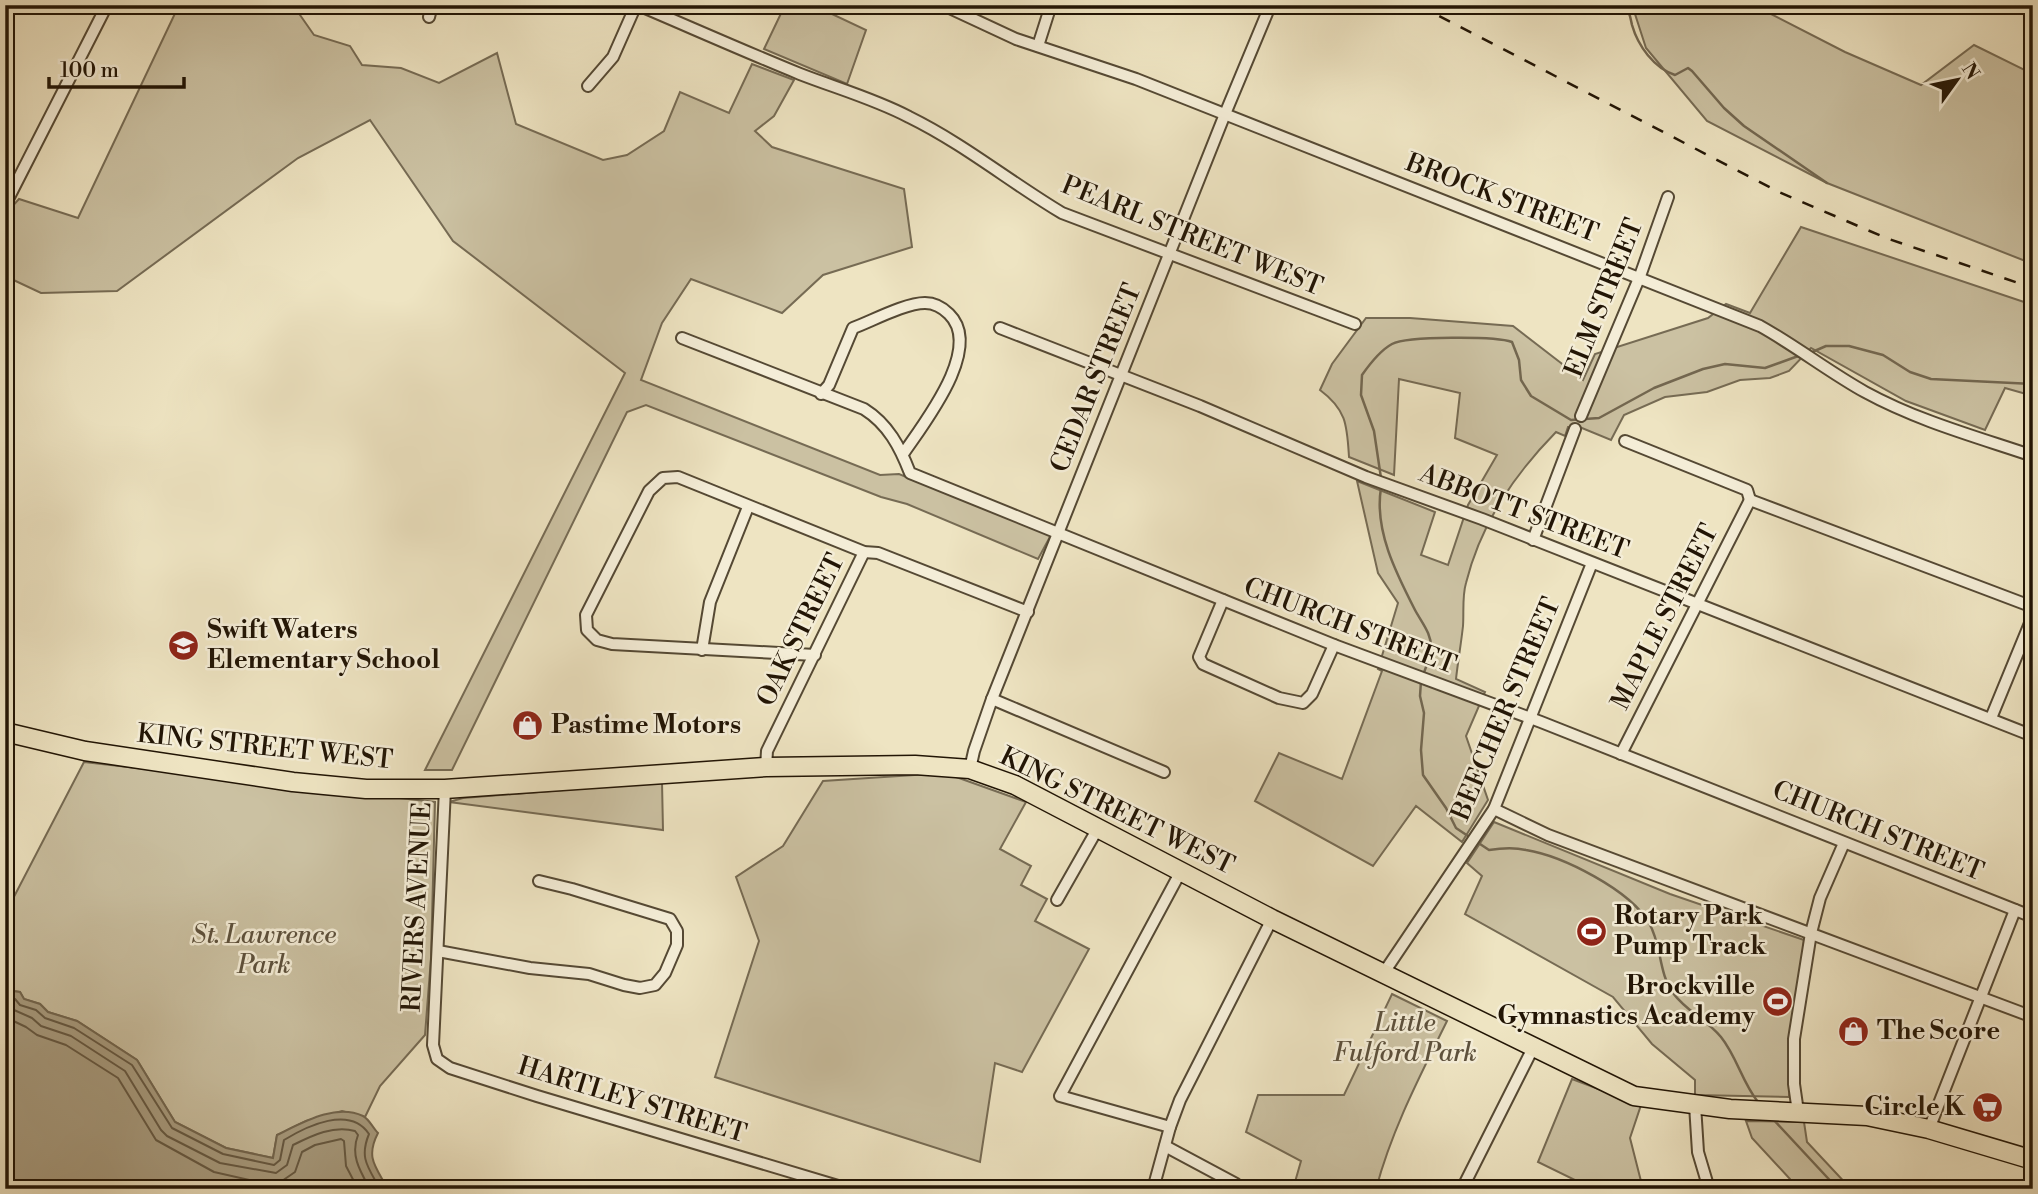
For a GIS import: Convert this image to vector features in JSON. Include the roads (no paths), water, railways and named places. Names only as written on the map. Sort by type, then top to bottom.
[{"type":"main road","name":"KING STREET WEST","points":[[5,732],[79,751],[293,782],[366,789],[445,789],[766,767],[915,765],[970,769],[1015,785],[1272,919],[1634,1096],[1730,1109],[1867,1116],[1929,1129],[2033,1160]]},
{"type":"street","points":[[5,205],[107,5]]},
{"type":"street","points":[[429,17],[432,5]]},
{"type":"street","points":[[588,86],[613,57],[637,5]]},
{"type":"street","name":"PEARL STREET WEST","points":[[637,5],[799,74],[906,115],[954,140],[1000,171],[1018,187],[1062,213],[1355,324]]},
{"type":"street","name":"BROCK STREET","points":[[943,5],[1016,39],[1136,79],[1640,276],[1760,326],[1864,391],[1903,411],[2033,456]]},
{"type":"street","points":[[1038,46],[1051,5]]},
{"type":"street","name":"CEDAR STREET","points":[[970,769],[992,699],[1270,6]]},
{"type":"street","name":"ELM STREET","points":[[1581,416],[1640,276],[1668,197]]},
{"type":"street","points":[[821,394],[829,385],[853,328],[925,303],[940,307],[951,316],[959,328],[961,343],[958,358],[936,407],[904,454]]},
{"type":"street","name":"ABBOTT STREET","points":[[1000,328],[1366,477],[2033,736]]},
{"type":"street","name":"CHURCH STREET","points":[[682,338],[864,409],[880,420],[904,454],[910,473],[1334,645],[1530,718],[2033,917]]},
{"type":"street","points":[[1533,540],[1575,429]]},
{"type":"street","points":[[1625,441],[1747,490],[1750,500],[2033,607]]},
{"type":"street","points":[[815,654],[612,645],[597,639],[587,630],[586,614],[649,491],[663,478],[678,477],[864,552],[878,553],[1028,612]]},
{"type":"street","name":"MAPLE STREET","points":[[1621,754],[1750,500]]},
{"type":"street","points":[[702,650],[710,602],[748,506]]},
{"type":"street","name":"OAK STREET","points":[[766,767],[767,751],[864,552]]},
{"type":"street","name":"BEECHER STREET","points":[[1383,974],[1494,809],[1592,563]]},
{"type":"street","points":[[1223,600],[1199,657],[1203,664],[1279,698],[1303,703],[1312,694],[1334,645]]},
{"type":"street","points":[[1991,719],[2033,616]]},
{"type":"street","points":[[992,699],[1164,772]]},
{"type":"street","name":"RIVERS AVENUE","points":[[434,1027],[445,789]]},
{"type":"street","points":[[1494,809],[1548,835],[2033,1017]]},
{"type":"street","points":[[1057,900],[1098,828]]},
{"type":"street","points":[[1798,1112],[1794,1084],[1794,1039],[1811,933],[1820,898],[1844,843]]},
{"type":"street","points":[[1170,1127],[1060,1096],[1181,871]]},
{"type":"street","points":[[438,951],[530,968],[589,974],[640,988],[655,985],[665,973],[677,945],[677,930],[670,919],[539,881]]},
{"type":"street","points":[[1929,1129],[2015,910]]},
{"type":"street","points":[[1153,1189],[1170,1127],[1196,1068],[1272,919]]},
{"type":"street","name":"HARTLEY STREET","points":[[434,1027],[433,1045],[437,1059],[450,1068],[537,1097],[848,1189]]},
{"type":"street","points":[[1462,1189],[1533,1048]]},
{"type":"street","points":[[1695,1105],[1698,1152],[1709,1189]]},
{"type":"street","points":[[1165,1146],[1236,1184]]},
{"type":"street","points":[[1723,1189],[1752,1186]]},
{"type":"water","points":[[5,990],[20,992],[24,999],[40,1004],[48,1012],[77,1021],[137,1060],[175,1122],[226,1148],[273,1158],[277,1135],[297,1125],[330,1113],[363,1116],[378,1133],[372,1156],[388,1189],[5,1189]]},
{"type":"waterway","points":[[1623,5],[1638,41],[1654,62],[1675,75],[1688,68],[1744,126],[1827,183]]},
{"type":"waterway","points":[[1381,478],[1374,431],[1361,395],[1362,375],[1384,350],[1401,341],[1452,338],[1512,342],[1519,360],[1521,380],[1531,396],[1571,420],[1599,418],[1654,388],[1703,369],[1725,364],[1765,368],[1801,355]]},
{"type":"waterway","points":[[1810,353],[1826,346],[1849,346],[1883,355],[1910,372],[1931,379],[2033,384]]},
{"type":"waterway","points":[[1381,488],[1381,520],[1388,551],[1430,638],[1430,652],[1423,675]]},
{"type":"waterway","points":[[1421,681],[1420,696],[1424,713],[1421,750],[1423,775],[1456,828],[1471,838]]},
{"type":"waterway","points":[[1477,842],[1489,850],[1521,849],[1558,859],[1594,876],[1640,911],[1653,931],[1668,985],[1684,1005],[1721,1037],[1758,1102]]},
{"type":"waterway","points":[[1771,1117],[1838,1189]]},
{"type":"railway","points":[[1418,5],[1779,192],[1886,238],[2033,288]]},
{"type":"place","name":"Swift Waters Elementary School","points":[[184,645]]},
{"type":"place","name":"Pastime Motors","points":[[528,725]]},
{"type":"place","name":"Rotary Park Pump Track","points":[[1591,931]]},
{"type":"place","name":"Brockville Gymnastics Academy","points":[[1778,1001]]},
{"type":"place","name":"The Score","points":[[1854,1031]]},
{"type":"place","name":"Circle K","points":[[1988,1107]]},
{"type":"park label","name":"St. Lawrence Park","points":[[264,950]]},
{"type":"park label","name":"Little Fulford Park","points":[[1405,1038]]}]
